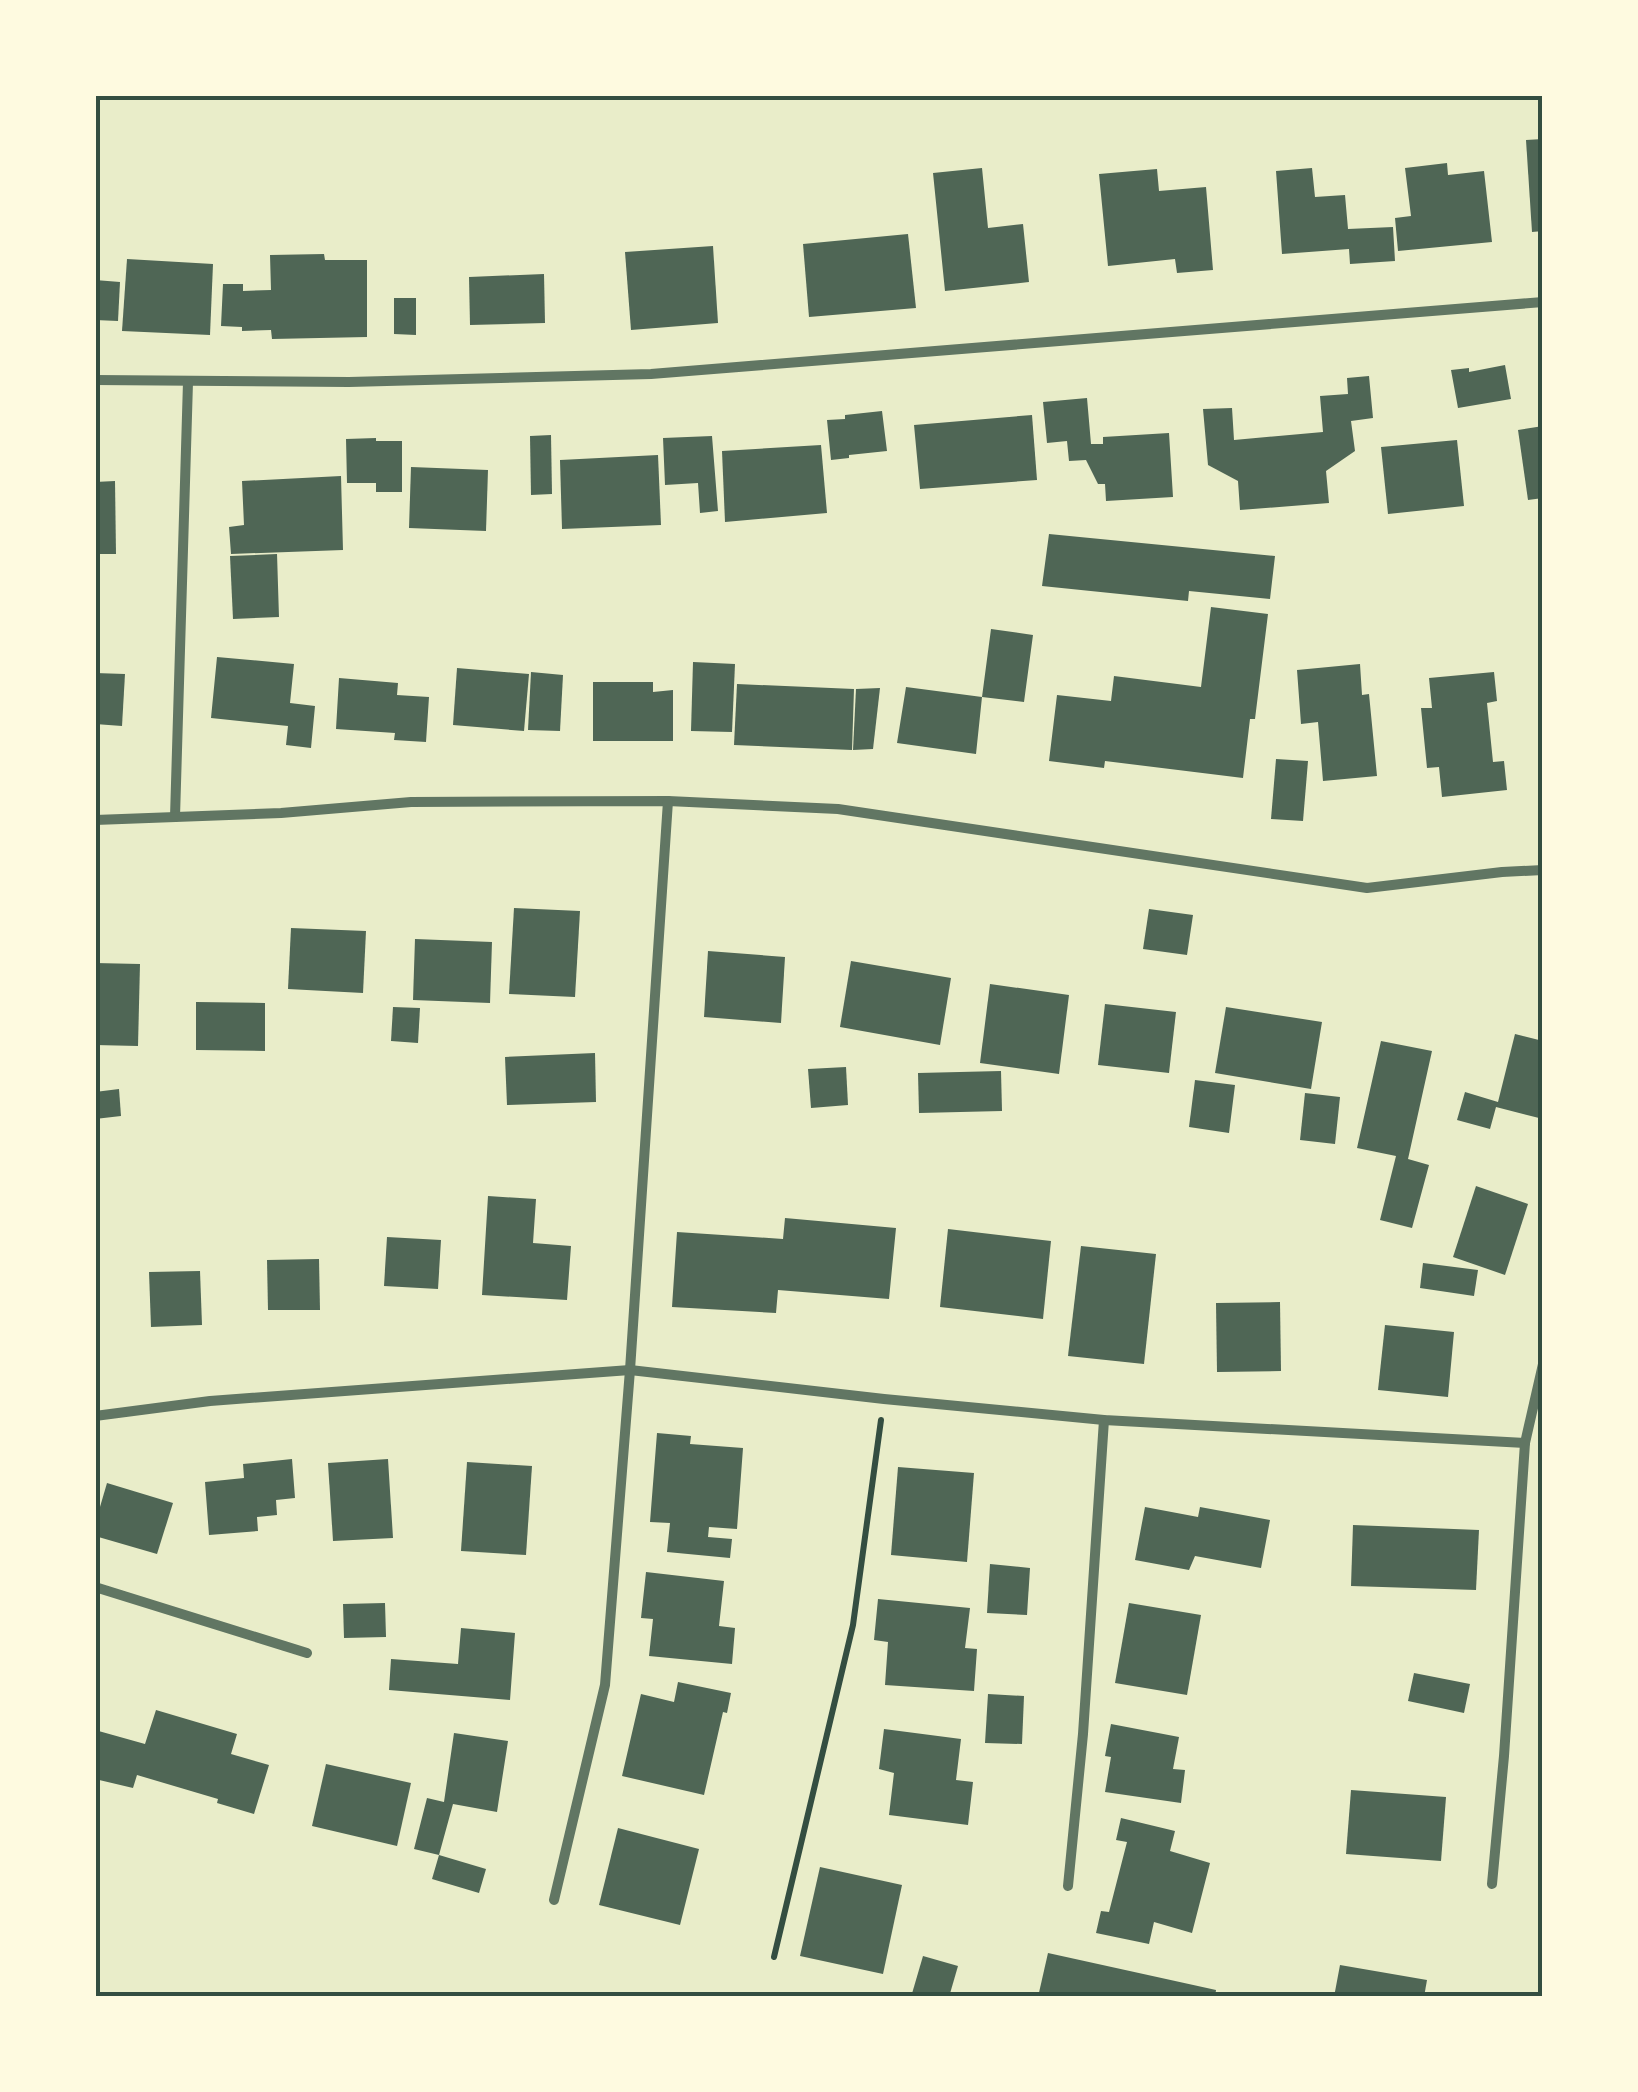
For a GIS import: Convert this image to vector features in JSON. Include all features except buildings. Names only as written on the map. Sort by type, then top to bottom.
[{"type":"street","points":[[95,380],[349,382],[651,374],[1543,302]]},
{"type":"street","points":[[175,817],[188,382]]},
{"type":"street","points":[[554,1900],[605,1685],[668,800]]},
{"type":"street","points":[[95,820],[281,814],[411,802],[668,800],[838,808],[1368,888],[1543,870]]},
{"type":"street","points":[[1492,1884],[1525,1442],[1543,1364]]},
{"type":"street","points":[[95,1416],[210,1401],[630,1370],[1104,1420],[1525,1442]]},
{"type":"street","points":[[1068,1886],[1083,1734],[1104,1420]]},
{"type":"street","points":[[95,1587],[307,1652]]},
{"type":"path","points":[[774,1958],[853,1626],[884,1399]]}]
